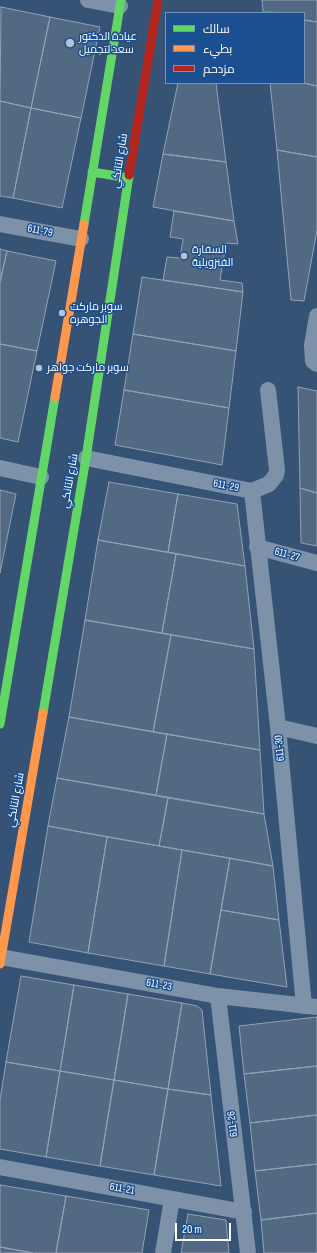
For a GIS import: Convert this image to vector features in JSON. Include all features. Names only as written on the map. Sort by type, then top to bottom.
[{"type":"street","points":[[0,724],[2,699],[41,477],[120,3],[88,0]]},
{"type":"street","name":"شارع التانكي","points":[[1,961],[86,458],[158,0]]},
{"type":"street","points":[[92,172],[130,178]]},
{"type":"street","name":"611-79","points":[[0,224],[81,239]]},
{"type":"street","points":[[315,363],[312,346],[317,316]]},
{"type":"street","name":"611-29","points":[[86,458],[252,491],[269,484],[276,475],[277,470],[268,390]]},
{"type":"street","points":[[0,468],[41,477]]},
{"type":"street","name":"611-30","points":[[252,491],[257,547],[310,1006]]},
{"type":"street","name":"611-27","points":[[257,547],[317,563]]},
{"type":"street","points":[[278,727],[317,736]]},
{"type":"street","name":"611-23","points":[[1,961],[218,996],[310,1006]]},
{"type":"street","name":"611-26","points":[[218,996],[248,1253]]},
{"type":"street","name":"611-21","points":[[0,1167],[244,1212]]},
{"type":"street","points":[[163,1253],[172,1199]]},
{"type":"building","points":[[262,0],[317,0],[317,22],[305,20],[305,12],[263,12]]},
{"type":"building","points":[[1,7],[50,17],[31,108],[0,101]]},
{"type":"building","points":[[50,17],[100,27],[81,118],[31,108]]},
{"type":"building","points":[[305,20],[317,22],[317,86],[305,83]]},
{"type":"building","points":[[305,83],[317,86],[317,157],[277,150],[270,84]]},
{"type":"building","points":[[178,84],[216,84],[226,162],[163,154]]},
{"type":"building","points":[[0,101],[31,108],[13,198],[0,196]]},
{"type":"building","points":[[31,108],[81,118],[62,208],[13,198]]},
{"type":"building","points":[[277,150],[317,157],[317,230],[304,301],[291,300]]},
{"type":"building","points":[[163,154],[226,162],[234,221],[153,207]]},
{"type":"building","points":[[174,211],[234,221],[238,244],[226,243],[220,280],[242,283],[243,292],[163,280],[167,257],[180,258],[183,239],[170,237]]},
{"type":"building","points":[[0,249],[7,251],[0,282]]},
{"type":"building","points":[[7,251],[56,261],[37,351],[0,344],[0,282]]},
{"type":"building","points":[[142,277],[243,292],[236,351],[133,334]]},
{"type":"building","points":[[133,334],[236,351],[229,408],[124,390]]},
{"type":"building","points":[[0,344],[37,351],[18,442],[0,438]]},
{"type":"building","points":[[298,387],[317,391],[317,493],[300,488]]},
{"type":"building","points":[[124,390],[229,408],[222,465],[115,445]]},
{"type":"building","points":[[109,482],[178,494],[168,552],[98,540]]},
{"type":"building","points":[[300,488],[317,493],[317,546],[301,543]]},
{"type":"building","points":[[0,490],[16,494],[0,573]]},
{"type":"building","points":[[178,494],[237,504],[245,566],[168,552]]},
{"type":"building","points":[[98,540],[176,554],[162,633],[85,620]]},
{"type":"building","points":[[176,554],[245,566],[254,649],[162,633]]},
{"type":"building","points":[[85,620],[171,635],[153,732],[69,717]]},
{"type":"building","points":[[171,635],[254,649],[260,750],[153,732]]},
{"type":"building","points":[[69,717],[167,734],[156,795],[57,778]]},
{"type":"building","points":[[167,734],[260,750],[264,814],[156,795]]},
{"type":"building","points":[[57,778],[168,798],[159,846],[48,826]]},
{"type":"building","points":[[168,798],[264,814],[273,866],[159,846]]},
{"type":"building","points":[[48,826],[107,837],[88,953],[29,942]]},
{"type":"building","points":[[107,837],[182,850],[164,966],[88,953]]},
{"type":"building","points":[[182,850],[230,858],[210,974],[164,966]]},
{"type":"building","points":[[230,858],[273,866],[279,920],[221,910]]},
{"type":"building","points":[[221,910],[279,920],[287,987],[210,974]]},
{"type":"building","points":[[21,976],[74,985],[60,1071],[6,1062]]},
{"type":"building","points":[[74,985],[128,994],[114,1080],[60,1071]]},
{"type":"building","points":[[128,994],[182,1003],[168,1089],[114,1080]]},
{"type":"building","points":[[182,1003],[197,1006],[202,1010],[211,1095],[168,1089]]},
{"type":"building","points":[[317,1017],[317,1066],[244,1074],[239,1026]]},
{"type":"building","points":[[6,1062],[60,1071],[46,1157],[0,1149],[0,1100]]},
{"type":"building","points":[[317,1066],[317,1115],[250,1123],[244,1074]]},
{"type":"building","points":[[60,1071],[114,1080],[100,1166],[46,1157]]},
{"type":"building","points":[[114,1080],[168,1089],[154,1175],[100,1166]]},
{"type":"building","points":[[168,1089],[211,1095],[221,1186],[154,1175]]},
{"type":"building","points":[[317,1115],[317,1164],[255,1171],[250,1123]]},
{"type":"building","points":[[317,1164],[317,1213],[261,1220],[255,1171]]},
{"type":"building","points":[[0,1185],[66,1196],[56,1253],[33,1253],[0,1247]]},
{"type":"building","points":[[66,1196],[149,1210],[142,1253],[56,1253]]},
{"type":"building","points":[[317,1213],[317,1253],[264,1253],[261,1220]]},
{"type":"building","points":[[188,1214],[226,1220],[229,1253],[181,1253]]},
{"type":"building","points":[[0,1247],[33,1253],[0,1253]]},
{"type":"traffic: fast","points":[[84,224],[121,0]]},
{"type":"traffic: fast","points":[[92,172],[129,178]]},
{"type":"traffic: fast","points":[[43,713],[86,458],[129,175]]},
{"type":"traffic: fast","points":[[0,724],[55,397]]},
{"type":"traffic: slow","points":[[55,397],[84,224]]},
{"type":"traffic: slow","points":[[0,964],[43,713]]},
{"type":"traffic: jam","points":[[129,175],[158,0]]},
{"type":"place","name":"عيادة الدكتور سعد لتجميل","points":[[70,43]]},
{"type":"place","name":"السفارة الفنزويلية","points":[[184,256]]},
{"type":"place","name":"سوبر ماركت الجوهره","points":[[62,313]]},
{"type":"place","name":"سوبر ماركت جواهر","points":[[39,368]]}]
